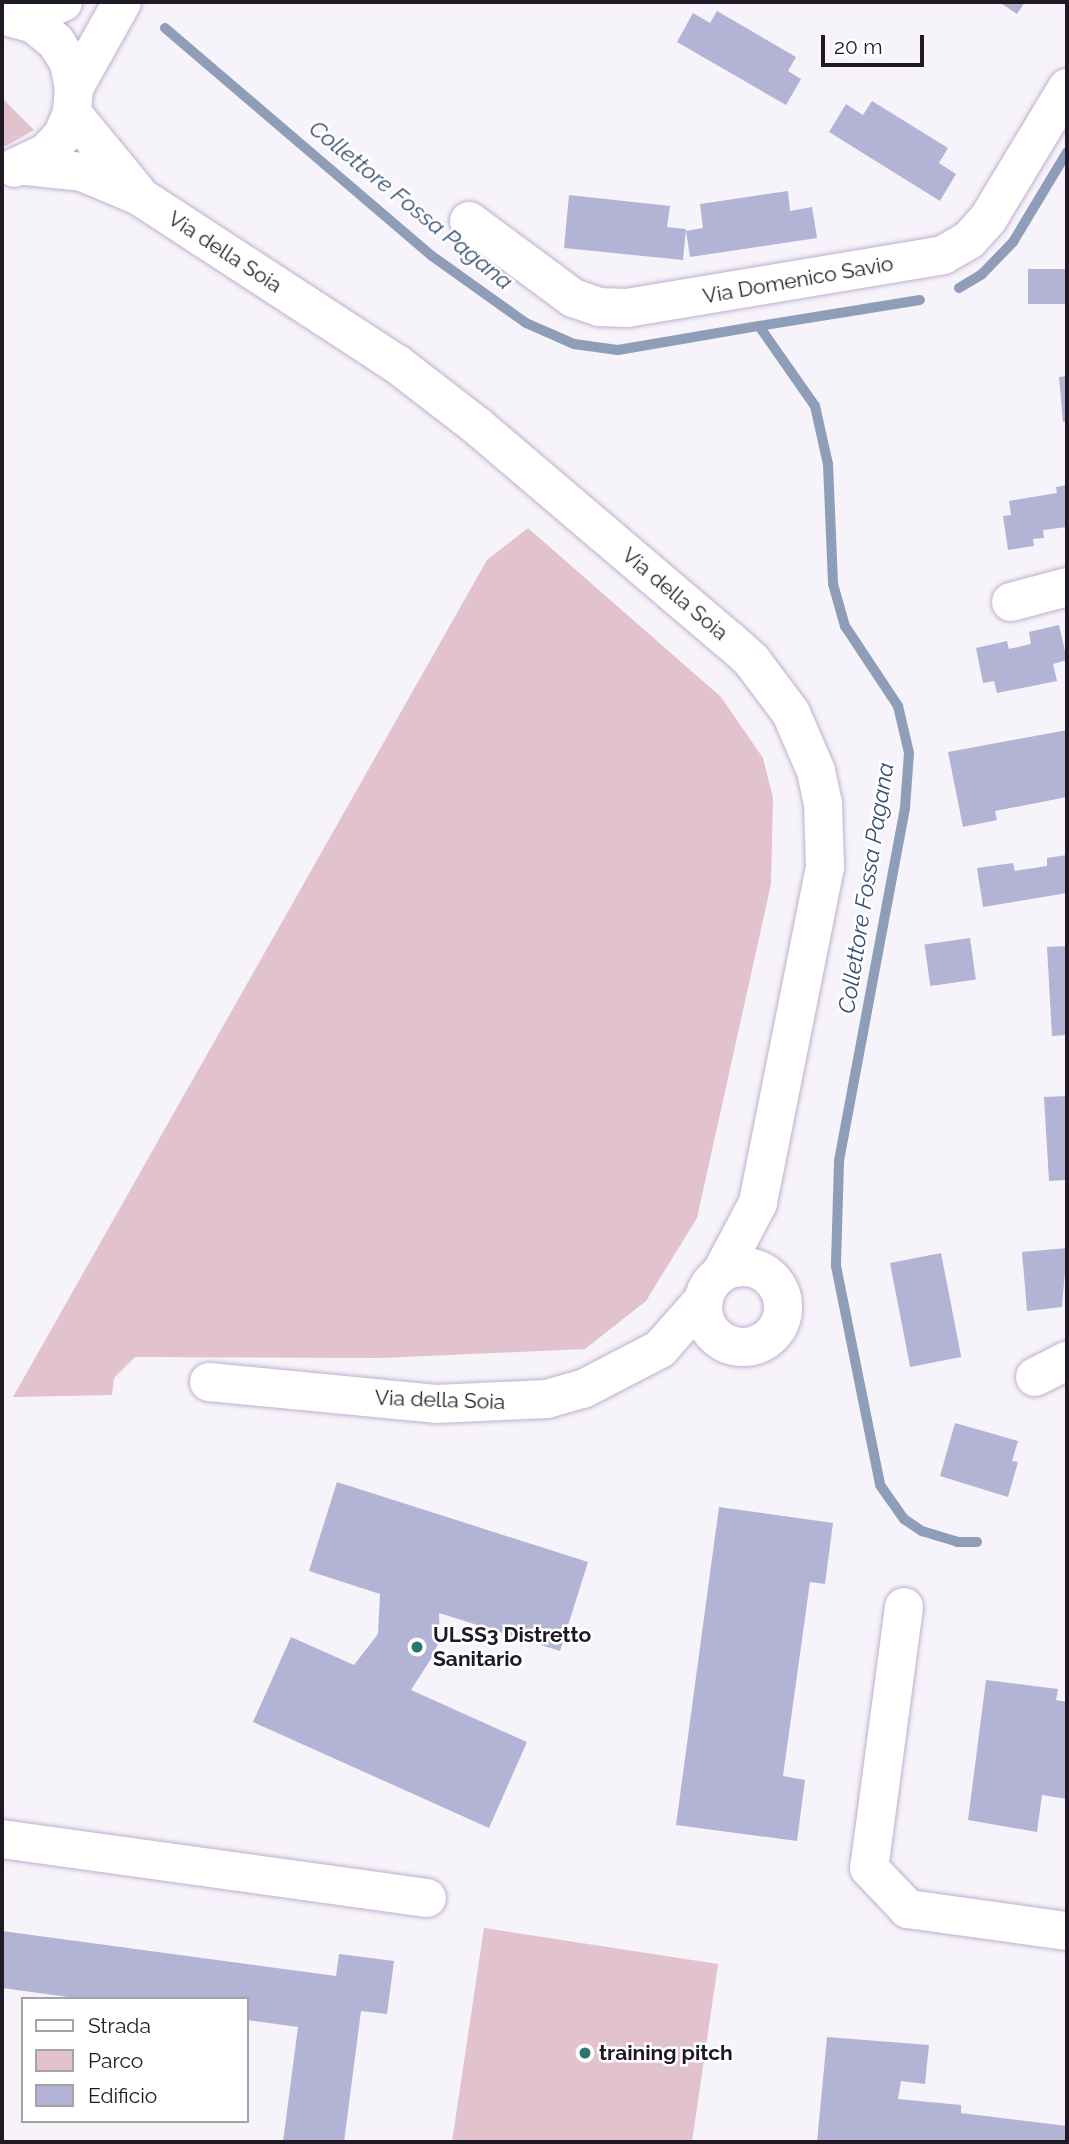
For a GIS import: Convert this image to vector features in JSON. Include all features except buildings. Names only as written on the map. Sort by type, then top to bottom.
[{"type":"street","points":[[5,15],[43,11],[63,2]]},
{"type":"street","points":[[14,168],[62,136],[73,100],[122,2]]},
{"type":"street","points":[[5,15],[34,24],[56,41],[69,63],[73,100]]},
{"type":"street","name":"Via Domenico Savio","points":[[469,221],[573,298],[599,307],[627,308],[943,255],[969,240],[988,219],[1067,88]]},
{"type":"street","name":"Via della Soia","points":[[73,100],[139,196]]},
{"type":"street","name":"Via della Soia","points":[[14,168],[82,172],[139,196],[397,364],[476,425],[752,661],[791,713],[816,771],[823,803],[825,867],[758,1203],[712,1286],[660,1349]]},
{"type":"street","points":[[1011,602],[1067,587]]},
{"type":"street","name":"Via della Soia","points":[[209,1382],[436,1404],[496,1404],[563,1396],[660,1349],[722,1340],[752,1346],[777,1329],[783,1299],[758,1203]]},
{"type":"street","points":[[722,1340],[704,1315],[712,1286],[751,1267],[777,1284]]},
{"type":"street","points":[[904,1607],[869,1868],[908,1909],[1067,1931]]},
{"type":"street","points":[[2,1839],[426,1898]]},
{"type":"green space","points":[[2,98],[34,130],[6,146],[2,146]]},
{"type":"green space","points":[[528,528],[721,697],[763,758],[773,798],[771,884],[697,1218],[646,1301],[585,1349],[381,1358],[135,1357],[114,1378],[112,1395],[13,1397],[487,560]]},
{"type":"green space","name":"training pitch","points":[[484,1928],[718,1964],[692,2142],[452,2142]]},
{"type":"waterway","name":"Collettore Fossa Pagana","points":[[165,28],[432,256],[526,323],[574,344],[618,350],[759,326],[815,406],[828,464],[833,584],[845,626],[898,706],[909,753],[905,808],[839,1162],[836,1266],[880,1485],[904,1519],[922,1531],[957,1542],[977,1542]]},
{"type":"waterway","points":[[959,288],[982,274],[1013,242],[1067,152]]},
{"type":"waterway","points":[[759,326],[920,300]]},
{"type":"place","name":"ULSS3 Distretto Sanitario","points":[[417,1647]]},
{"type":"place","name":"training pitch","points":[[585,2053]]}]
